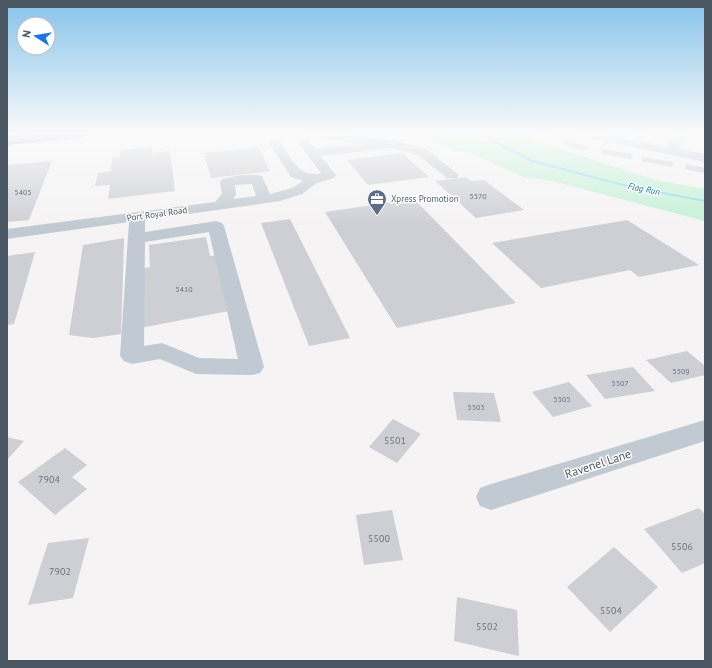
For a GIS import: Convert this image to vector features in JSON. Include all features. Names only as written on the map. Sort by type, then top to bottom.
[{"type":"street","points":[[290,164],[296,174],[309,184]]},
{"type":"street","name":"Port Royal Road","points":[[7,234],[220,206],[295,193],[309,184],[329,175],[320,164]]},
{"type":"street","points":[[438,164],[452,175]]},
{"type":"street","points":[[220,206],[229,195],[227,182],[257,179],[265,199]]},
{"type":"street","points":[[86,212],[182,200]]},
{"type":"street","points":[[169,212],[171,232]]},
{"type":"street","points":[[136,238],[216,226],[252,367],[196,366],[162,351],[132,356],[136,238],[137,217]]},
{"type":"street","name":"Ravenel Lane","points":[[491,497],[705,430]]},
{"type":"green space","points":[[495,164],[607,164],[656,180],[705,189],[705,221],[552,181],[523,177]]},
{"type":"building","points":[[51,164],[29,220],[7,222],[7,165]]},
{"type":"building","points":[[112,164],[172,164],[175,191],[108,199],[110,185],[95,186],[98,173],[111,171]]},
{"type":"building","points":[[207,164],[267,164],[270,171],[211,178]]},
{"type":"building","points":[[351,164],[415,164],[429,177],[368,185]]},
{"type":"building","points":[[657,164],[673,164],[672,167]]},
{"type":"building","points":[[688,164],[705,168],[705,173],[684,169]]},
{"type":"building","points":[[466,177],[471,181],[484,180],[524,210],[476,218],[435,181]]},
{"type":"building","points":[[414,199],[516,303],[397,328],[325,212]]},
{"type":"building","points":[[290,219],[350,338],[309,346],[261,223]]},
{"type":"building","points":[[627,220],[699,265],[639,277],[630,270],[541,288],[492,243]]},
{"type":"building","points":[[206,237],[210,256],[220,255],[234,310],[140,328],[139,269],[150,267],[149,245]]},
{"type":"building","points":[[124,238],[121,334],[93,338],[69,335],[83,245]]},
{"type":"building","points":[[35,252],[14,324],[7,325],[7,256]]},
{"type":"building","points":[[687,351],[705,366],[705,375],[671,383],[646,360]]},
{"type":"building","points":[[633,367],[655,391],[605,399],[586,375]]},
{"type":"building","points":[[569,382],[592,406],[553,417],[532,392]]},
{"type":"building","points":[[453,392],[494,393],[501,422],[457,420]]},
{"type":"building","points":[[393,419],[421,434],[397,463],[369,447]]},
{"type":"building","points":[[7,437],[24,441],[7,460]]},
{"type":"building","points":[[65,448],[87,465],[72,477],[87,489],[55,515],[18,482]]},
{"type":"building","points":[[699,508],[705,514],[705,563],[682,573],[644,529]]},
{"type":"building","points":[[392,510],[403,560],[364,565],[356,515]]},
{"type":"building","points":[[89,538],[73,598],[28,605],[48,543]]},
{"type":"building","points":[[614,547],[658,587],[610,632],[567,587]]},
{"type":"building","points":[[457,597],[517,610],[519,656],[454,641]]},
{"type":"waterway","name":"Flag Run","points":[[544,164],[631,187],[705,201]]},
{"type":"place","name":"Xpress Promotion","points":[[377,216]]}]
